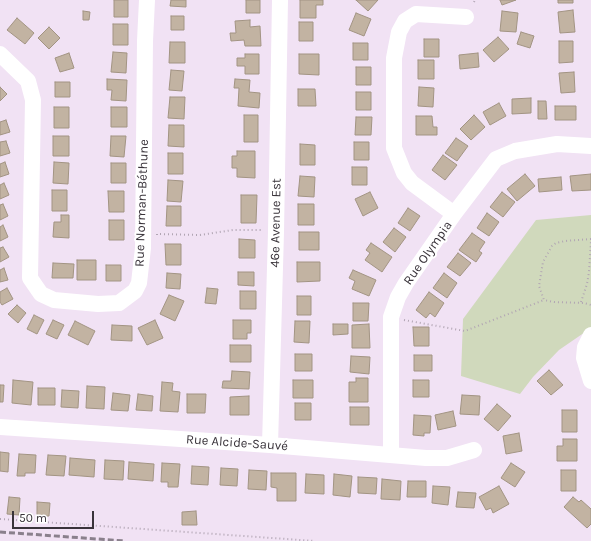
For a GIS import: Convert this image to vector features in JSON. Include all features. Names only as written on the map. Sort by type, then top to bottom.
[{"type":"street","name":"Rue Norman-Béthune","points":[[0,54],[28,81],[33,100],[30,278],[41,294],[54,300],[98,304],[119,303],[135,291],[139,283],[142,248],[147,0]]},
{"type":"street","name":"46e Avenue Est","points":[[270,445],[276,232],[280,0]]},
{"type":"street","points":[[454,214],[412,183],[401,167],[394,148],[394,58],[399,32],[405,22],[416,14],[466,17]]},
{"type":"street","name":"Rue Olympia","points":[[391,455],[391,317],[398,298],[406,283],[454,214],[496,159],[515,152],[557,144],[591,146]]},
{"type":"street","points":[[591,335],[586,347],[591,381]]},
{"type":"street","name":"Rue Alcide-Sauvé","points":[[0,427],[270,445],[426,458],[447,458],[474,450]]},
{"type":"path","points":[[153,238],[157,236],[157,234],[200,235],[233,230],[267,230]]},
{"type":"path","points":[[544,300],[539,286],[544,262],[552,246],[556,243],[565,241],[591,240],[589,272],[581,302]]},
{"type":"path","points":[[391,317],[466,331],[544,300],[554,302],[581,302],[591,305]]},
{"type":"path","points":[[0,519],[315,541]]},
{"type":"green space","points":[[591,215],[591,328],[559,350],[533,377],[520,394],[461,376],[463,319],[536,220]]},
{"type":"building","points":[[114,0],[128,0],[128,17],[114,17]]},
{"type":"building","points":[[171,0],[186,0],[186,7],[170,6]]},
{"type":"building","points":[[246,0],[260,0],[260,13],[246,13]]},
{"type":"building","points":[[300,0],[323,0],[323,5],[316,5],[316,18],[300,18]]},
{"type":"building","points":[[356,0],[378,0],[368,11]]},
{"type":"building","points":[[500,0],[516,0],[502,5]]},
{"type":"building","points":[[558,0],[573,0],[573,3],[558,3]]},
{"type":"building","points":[[573,10],[575,32],[560,33],[558,12]]},
{"type":"building","points":[[83,11],[90,12],[89,20],[83,20]]},
{"type":"building","points":[[502,11],[518,13],[516,32],[500,31]]},
{"type":"building","points":[[356,13],[371,19],[364,36],[349,30]]},
{"type":"building","points":[[171,16],[184,16],[184,30],[171,30]]},
{"type":"building","points":[[17,18],[34,33],[25,44],[7,30]]},
{"type":"building","points":[[250,20],[250,27],[260,26],[261,46],[245,46],[244,40],[231,41],[230,33],[236,33],[235,21]]},
{"type":"building","points":[[299,22],[313,22],[313,41],[299,41]]},
{"type":"building","points":[[113,24],[128,24],[128,45],[113,45]]},
{"type":"building","points":[[49,27],[60,38],[49,49],[38,38]]},
{"type":"building","points":[[521,32],[534,36],[530,48],[517,44]]},
{"type":"building","points":[[498,37],[509,49],[494,62],[483,50]]},
{"type":"building","points":[[424,39],[439,39],[439,57],[424,57]]},
{"type":"building","points":[[559,41],[573,41],[573,62],[559,63]]},
{"type":"building","points":[[170,42],[185,42],[185,63],[169,63]]},
{"type":"building","points":[[353,43],[368,43],[368,60],[353,60]]},
{"type":"building","points":[[113,52],[127,53],[126,73],[111,72]]},
{"type":"building","points":[[69,53],[74,68],[60,72],[55,58]]},
{"type":"building","points":[[478,53],[479,67],[460,69],[459,55]]},
{"type":"building","points":[[245,54],[259,54],[259,74],[245,74],[245,66],[237,66],[237,58],[245,58]]},
{"type":"building","points":[[299,54],[319,54],[319,75],[299,74]]},
{"type":"building","points":[[418,60],[434,60],[434,79],[418,79]]},
{"type":"building","points":[[356,67],[371,67],[371,85],[356,85]]},
{"type":"building","points":[[171,70],[184,71],[182,91],[169,90]]},
{"type":"building","points":[[574,72],[575,92],[561,93],[559,73]]},
{"type":"building","points":[[107,79],[127,80],[126,101],[111,100],[112,90],[107,90]]},
{"type":"building","points":[[235,79],[250,80],[249,92],[260,93],[259,108],[238,106],[239,88],[234,88]]},
{"type":"building","points":[[55,82],[70,82],[70,97],[55,97]]},
{"type":"building","points":[[0,87],[7,94],[0,101]]},
{"type":"building","points":[[419,87],[434,88],[433,107],[418,106]]},
{"type":"building","points":[[298,89],[315,89],[316,106],[298,106]]},
{"type":"building","points":[[356,92],[371,92],[371,110],[356,110]]},
{"type":"building","points":[[170,97],[185,97],[184,119],[168,118]]},
{"type":"building","points":[[531,98],[531,113],[512,114],[512,99]]},
{"type":"building","points":[[538,101],[546,101],[547,119],[538,119]]},
{"type":"building","points":[[499,103],[506,116],[490,125],[483,112]]},
{"type":"building","points":[[555,106],[576,106],[576,120],[555,120]]},
{"type":"building","points":[[54,107],[69,107],[69,128],[54,128]]},
{"type":"building","points":[[111,107],[127,107],[127,127],[111,127]]},
{"type":"building","points":[[244,115],[258,115],[258,142],[244,142]]},
{"type":"building","points":[[474,115],[485,127],[471,140],[460,129]]},
{"type":"building","points":[[416,116],[432,116],[433,127],[437,127],[437,135],[416,135]]},
{"type":"building","points":[[356,117],[372,117],[371,135],[355,135]]},
{"type":"building","points":[[6,120],[10,132],[0,135],[0,122]]},
{"type":"building","points":[[169,125],[184,125],[184,147],[168,146]]},
{"type":"building","points":[[53,136],[69,136],[69,156],[53,156]]},
{"type":"building","points":[[111,136],[126,136],[124,157],[110,156]]},
{"type":"building","points":[[456,138],[468,146],[457,161],[445,153]]},
{"type":"building","points":[[6,141],[10,153],[0,156],[0,142]]},
{"type":"building","points":[[354,142],[369,142],[369,160],[354,160]]},
{"type":"building","points":[[300,144],[315,145],[315,165],[300,165]]},
{"type":"building","points":[[237,151],[255,151],[255,178],[237,177],[237,168],[232,168],[232,156],[237,156]]},
{"type":"building","points":[[168,153],[183,153],[183,174],[168,174]]},
{"type":"building","points":[[443,155],[457,165],[445,180],[432,170]]},
{"type":"building","points":[[5,162],[9,174],[0,177],[0,164]]},
{"type":"building","points":[[54,162],[69,163],[68,184],[53,183]]},
{"type":"building","points":[[111,163],[126,163],[126,183],[111,183]]},
{"type":"building","points":[[352,167],[367,167],[367,185],[352,185]]},
{"type":"building","points":[[525,174],[535,186],[517,201],[507,189]]},
{"type":"building","points":[[591,174],[591,190],[572,191],[570,176]]},
{"type":"building","points":[[300,176],[315,177],[314,197],[298,196]]},
{"type":"building","points":[[561,177],[562,190],[539,192],[538,179]]},
{"type":"building","points":[[168,180],[183,181],[181,202],[167,201]]},
{"type":"building","points":[[4,183],[9,195],[0,199],[0,185]]},
{"type":"building","points":[[52,190],[67,190],[67,211],[52,211]]},
{"type":"building","points":[[108,191],[124,191],[124,212],[109,212]]},
{"type":"building","points":[[370,192],[378,208],[363,216],[355,199]]},
{"type":"building","points":[[502,192],[515,202],[503,217],[490,207]]},
{"type":"building","points":[[241,195],[257,195],[256,223],[241,223]]},
{"type":"building","points":[[3,204],[8,216],[0,220],[0,205]]},
{"type":"building","points":[[298,204],[314,204],[314,225],[298,225]]},
{"type":"building","points":[[167,206],[181,206],[181,226],[166,226]]},
{"type":"building","points":[[408,208],[420,216],[410,231],[398,223]]},
{"type":"building","points":[[487,213],[499,222],[489,236],[477,228]]},
{"type":"building","points":[[61,215],[69,215],[69,238],[53,237],[54,222],[61,222]]},
{"type":"building","points":[[109,220],[124,220],[124,240],[109,240]]},
{"type":"building","points":[[3,225],[8,237],[0,241],[0,227]]},
{"type":"building","points":[[394,228],[406,237],[395,252],[383,242]]},
{"type":"building","points":[[299,232],[319,232],[319,250],[299,250]]},
{"type":"building","points":[[472,233],[485,242],[479,251],[482,253],[476,262],[459,250]]},
{"type":"building","points":[[239,239],[255,240],[255,258],[239,258]]},
{"type":"building","points":[[371,243],[392,257],[382,272],[365,260],[370,253],[366,250]]},
{"type":"building","points":[[165,244],[181,244],[181,265],[166,265]]},
{"type":"building","points":[[3,247],[9,257],[0,262],[0,248]]},
{"type":"building","points":[[458,253],[471,263],[460,276],[447,267]]},
{"type":"building","points":[[77,260],[96,260],[96,280],[77,280]]},
{"type":"building","points":[[297,262],[320,262],[320,281],[297,282]]},
{"type":"building","points":[[53,263],[74,264],[73,278],[52,278]]},
{"type":"building","points":[[106,265],[121,265],[121,281],[106,281]]},
{"type":"building","points":[[4,268],[8,280],[0,282],[0,270]]},
{"type":"building","points":[[353,270],[376,280],[369,296],[352,289],[355,281],[349,278]]},
{"type":"building","points":[[238,272],[254,272],[254,286],[238,285]]},
{"type":"building","points":[[167,273],[181,274],[180,289],[166,288]]},
{"type":"building","points":[[444,273],[457,283],[447,298],[433,288]]},
{"type":"building","points":[[7,288],[13,299],[2,305],[0,302],[0,292]]},
{"type":"building","points":[[207,288],[218,289],[216,304],[205,303]]},
{"type":"building","points":[[240,291],[256,291],[256,309],[240,309]]},
{"type":"building","points":[[429,292],[444,303],[435,317],[430,313],[426,318],[416,310]]},
{"type":"building","points":[[169,295],[184,301],[175,321],[160,314]]},
{"type":"building","points":[[297,296],[311,296],[311,315],[297,315]]},
{"type":"building","points":[[353,303],[369,303],[368,321],[353,321]]},
{"type":"building","points":[[17,305],[26,313],[18,323],[8,314]]},
{"type":"building","points":[[34,315],[44,320],[37,334],[27,329]]},
{"type":"building","points":[[53,320],[64,325],[57,339],[46,334]]},
{"type":"building","points":[[155,320],[163,338],[147,345],[138,328]]},
{"type":"building","points":[[233,320],[251,320],[251,333],[247,333],[247,339],[233,339]]},
{"type":"building","points":[[75,321],[95,331],[88,345],[68,335]]},
{"type":"building","points":[[295,321],[310,321],[309,343],[294,342]]},
{"type":"building","points":[[333,324],[348,324],[348,334],[333,335]]},
{"type":"building","points":[[369,324],[370,348],[352,348],[352,325]]},
{"type":"building","points":[[112,325],[132,326],[132,341],[111,340]]},
{"type":"building","points":[[413,327],[429,327],[429,346],[414,346]]},
{"type":"building","points":[[230,345],[251,345],[251,362],[230,362]]},
{"type":"building","points":[[295,354],[312,354],[312,371],[295,371]]},
{"type":"building","points":[[414,355],[432,355],[432,371],[414,371]]},
{"type":"building","points":[[351,356],[370,357],[369,374],[350,372]]},
{"type":"building","points":[[549,370],[563,385],[551,395],[537,381]]},
{"type":"building","points":[[232,371],[250,372],[249,389],[222,388],[223,381],[231,381]]},
{"type":"building","points":[[356,378],[368,378],[368,402],[349,402],[349,382],[356,382]]},
{"type":"building","points":[[13,380],[33,382],[31,405],[12,403]]},
{"type":"building","points":[[293,380],[313,380],[313,398],[293,398]]},
{"type":"building","points":[[413,380],[429,380],[429,397],[413,397]]},
{"type":"building","points":[[162,382],[173,383],[172,391],[180,392],[178,412],[160,411]]},
{"type":"building","points":[[0,385],[4,385],[3,402],[0,402]]},
{"type":"building","points":[[87,386],[105,387],[104,409],[86,408]]},
{"type":"building","points":[[38,388],[55,388],[55,405],[38,405]]},
{"type":"building","points":[[62,390],[79,391],[78,408],[61,407]]},
{"type":"building","points":[[113,393],[130,395],[128,411],[111,410]]},
{"type":"building","points":[[138,394],[153,396],[152,411],[136,410]]},
{"type":"building","points":[[187,394],[206,394],[205,413],[187,413]]},
{"type":"building","points":[[462,395],[480,396],[479,415],[460,414]]},
{"type":"building","points":[[249,396],[249,415],[230,415],[230,397]]},
{"type":"building","points":[[295,403],[311,403],[311,420],[295,420]]},
{"type":"building","points":[[497,404],[511,416],[498,431],[484,419]]},
{"type":"building","points":[[350,407],[369,407],[369,425],[350,425]]},
{"type":"building","points":[[562,410],[577,410],[577,432],[562,432]]},
{"type":"building","points":[[453,411],[456,426],[438,430],[435,415]]},
{"type":"building","points":[[414,415],[431,416],[430,433],[424,433],[424,436],[413,435]]},
{"type":"building","points":[[519,433],[522,451],[506,454],[503,436]]},
{"type":"building","points":[[563,439],[577,439],[577,461],[557,461],[557,446],[563,446]]},
{"type":"building","points":[[0,452],[9,453],[8,472],[0,471]]},
{"type":"building","points":[[19,454],[36,455],[35,473],[25,473],[25,476],[17,476]]},
{"type":"building","points":[[48,455],[66,456],[64,476],[46,475]]},
{"type":"building","points":[[70,458],[95,460],[94,477],[69,475]]},
{"type":"building","points":[[105,460],[124,461],[123,480],[104,479]]},
{"type":"building","points":[[129,462],[154,464],[153,481],[128,479]]},
{"type":"building","points":[[162,463],[180,464],[178,487],[168,487],[168,482],[161,482]]},
{"type":"building","points":[[511,463],[525,472],[515,487],[501,478]]},
{"type":"building","points":[[192,466],[209,467],[208,485],[191,484]]},
{"type":"building","points":[[221,468],[238,469],[237,486],[220,485]]},
{"type":"building","points":[[249,470],[267,471],[266,490],[248,489]]},
{"type":"building","points":[[561,470],[576,470],[576,491],[561,491]]},
{"type":"building","points":[[271,473],[296,473],[296,501],[277,501],[277,488],[271,487]]},
{"type":"building","points":[[306,474],[324,475],[324,494],[305,493]]},
{"type":"building","points":[[334,474],[352,476],[350,497],[333,495]]},
{"type":"building","points":[[358,477],[377,478],[376,494],[358,493]]},
{"type":"building","points":[[382,479],[401,481],[400,500],[381,499]]},
{"type":"building","points":[[408,481],[426,481],[426,497],[407,497]]},
{"type":"building","points":[[433,486],[450,487],[448,505],[432,503]]},
{"type":"building","points":[[499,486],[509,504],[493,513],[491,508],[486,510],[479,497]]},
{"type":"building","points":[[458,492],[476,493],[474,508],[456,507]]},
{"type":"building","points":[[9,497],[20,498],[19,515],[7,514]]},
{"type":"building","points":[[573,497],[579,502],[581,500],[591,509],[591,524],[587,528],[564,507]]},
{"type":"building","points":[[37,502],[50,503],[49,516],[37,516]]},
{"type":"building","points":[[196,511],[197,525],[182,525],[182,512]]},
{"type":"railway","points":[[0,532],[125,541]]}]
